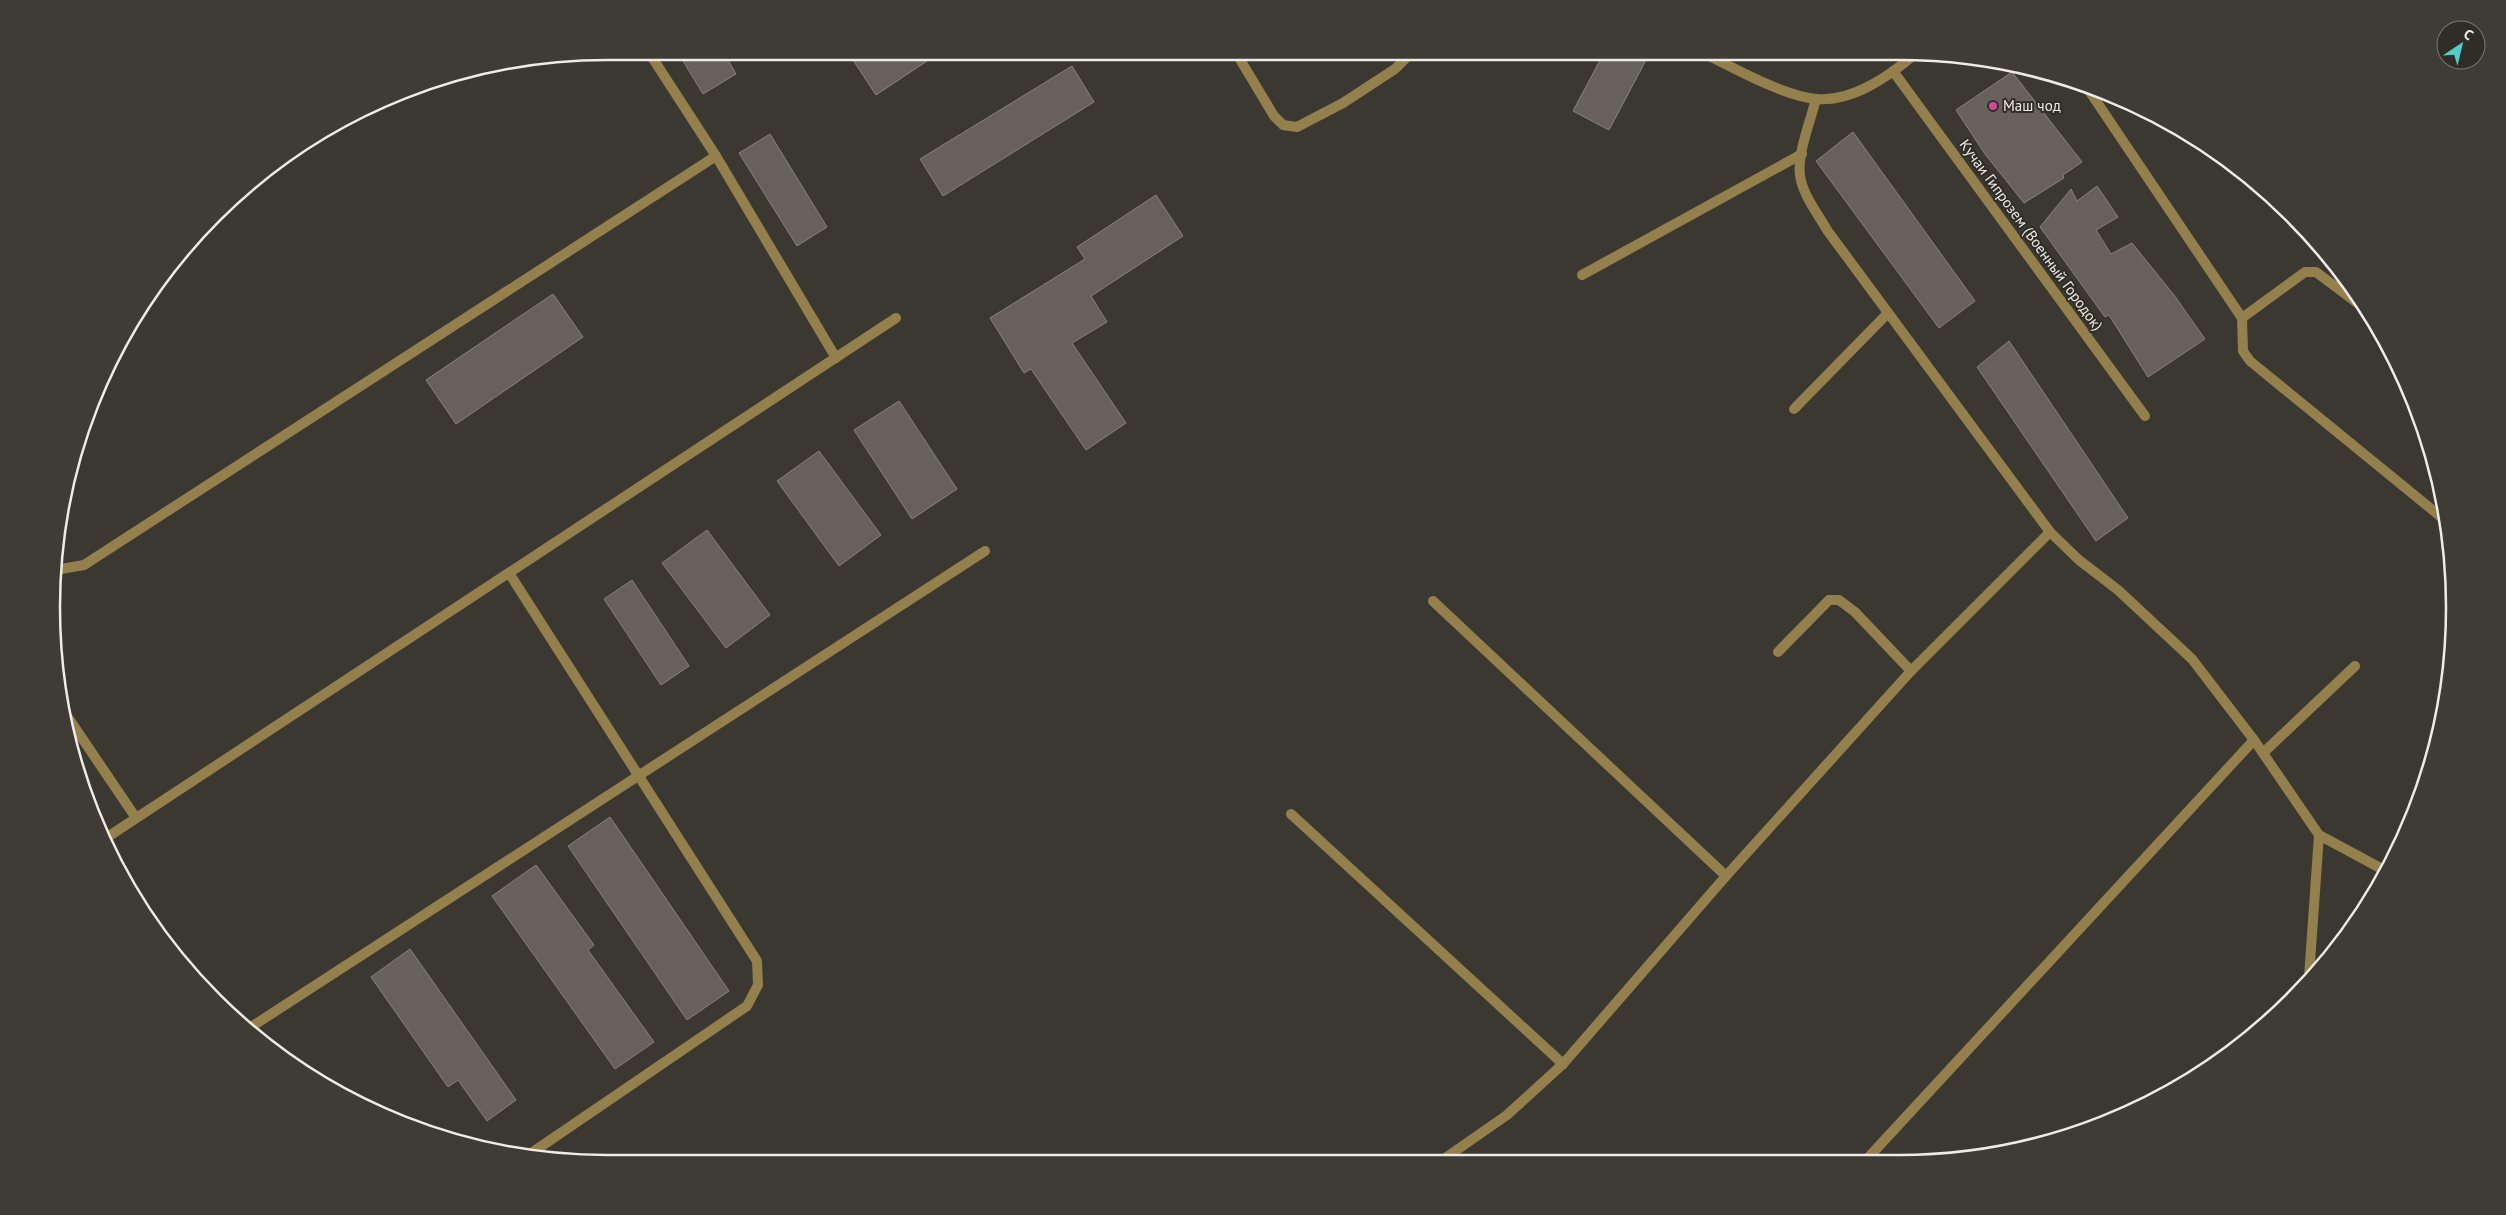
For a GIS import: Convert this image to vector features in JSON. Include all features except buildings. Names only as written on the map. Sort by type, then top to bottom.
[{"type":"street","points":[[654,60],[716,156],[836,358]]},
{"type":"street","points":[[1240,60],[1274,116],[1283,125],[1297,127],[1343,103],[1395,69],[1404,60]]},
{"type":"street","points":[[1718,60],[1785,91],[1816,99],[1845,96],[1893,71],[1907,60]]},
{"type":"street","name":"Кучаи Гипрозем (Военный Городок)","points":[[1893,71],[2145,416]]},
{"type":"street","points":[[2093,96],[2242,318],[2243,351],[2250,361],[2437,513]]},
{"type":"street","points":[[1816,99],[1802,154],[1800,175],[1808,198],[1827,230],[2050,532],[2080,560],[2118,590],[2192,659],[2254,740],[2319,835],[2380,868]]},
{"type":"street","points":[[1582,274],[1802,154]]},
{"type":"street","points":[[61,569],[84,565],[716,156]]},
{"type":"street","points":[[2242,318],[2305,272],[2316,272],[2350,298]]},
{"type":"street","points":[[1794,410],[1888,312]]},
{"type":"street","points":[[110,835],[896,318]]},
{"type":"street","points":[[1450,1155],[1507,1116],[1563,1064],[1726,876],[1910,671],[2050,532]]},
{"type":"street","points":[[254,1025],[984,551]]},
{"type":"street","points":[[509,573],[757,961],[758,985],[747,1006],[536,1150]]},
{"type":"street","points":[[1778,652],[1828,600],[1839,600],[1855,612],[1910,671]]},
{"type":"street","points":[[1432,601],[1726,876]]},
{"type":"street","points":[[2263,753],[2355,666]]},
{"type":"street","points":[[74,726],[136,818]]},
{"type":"street","points":[[1871,1155],[2254,740]]},
{"type":"street","points":[[1292,814],[1563,1064]]},
{"type":"street","points":[[2310,968],[2319,835]]},
{"type":"place","name":"Маш чод","points":[[1993,106]]}]
